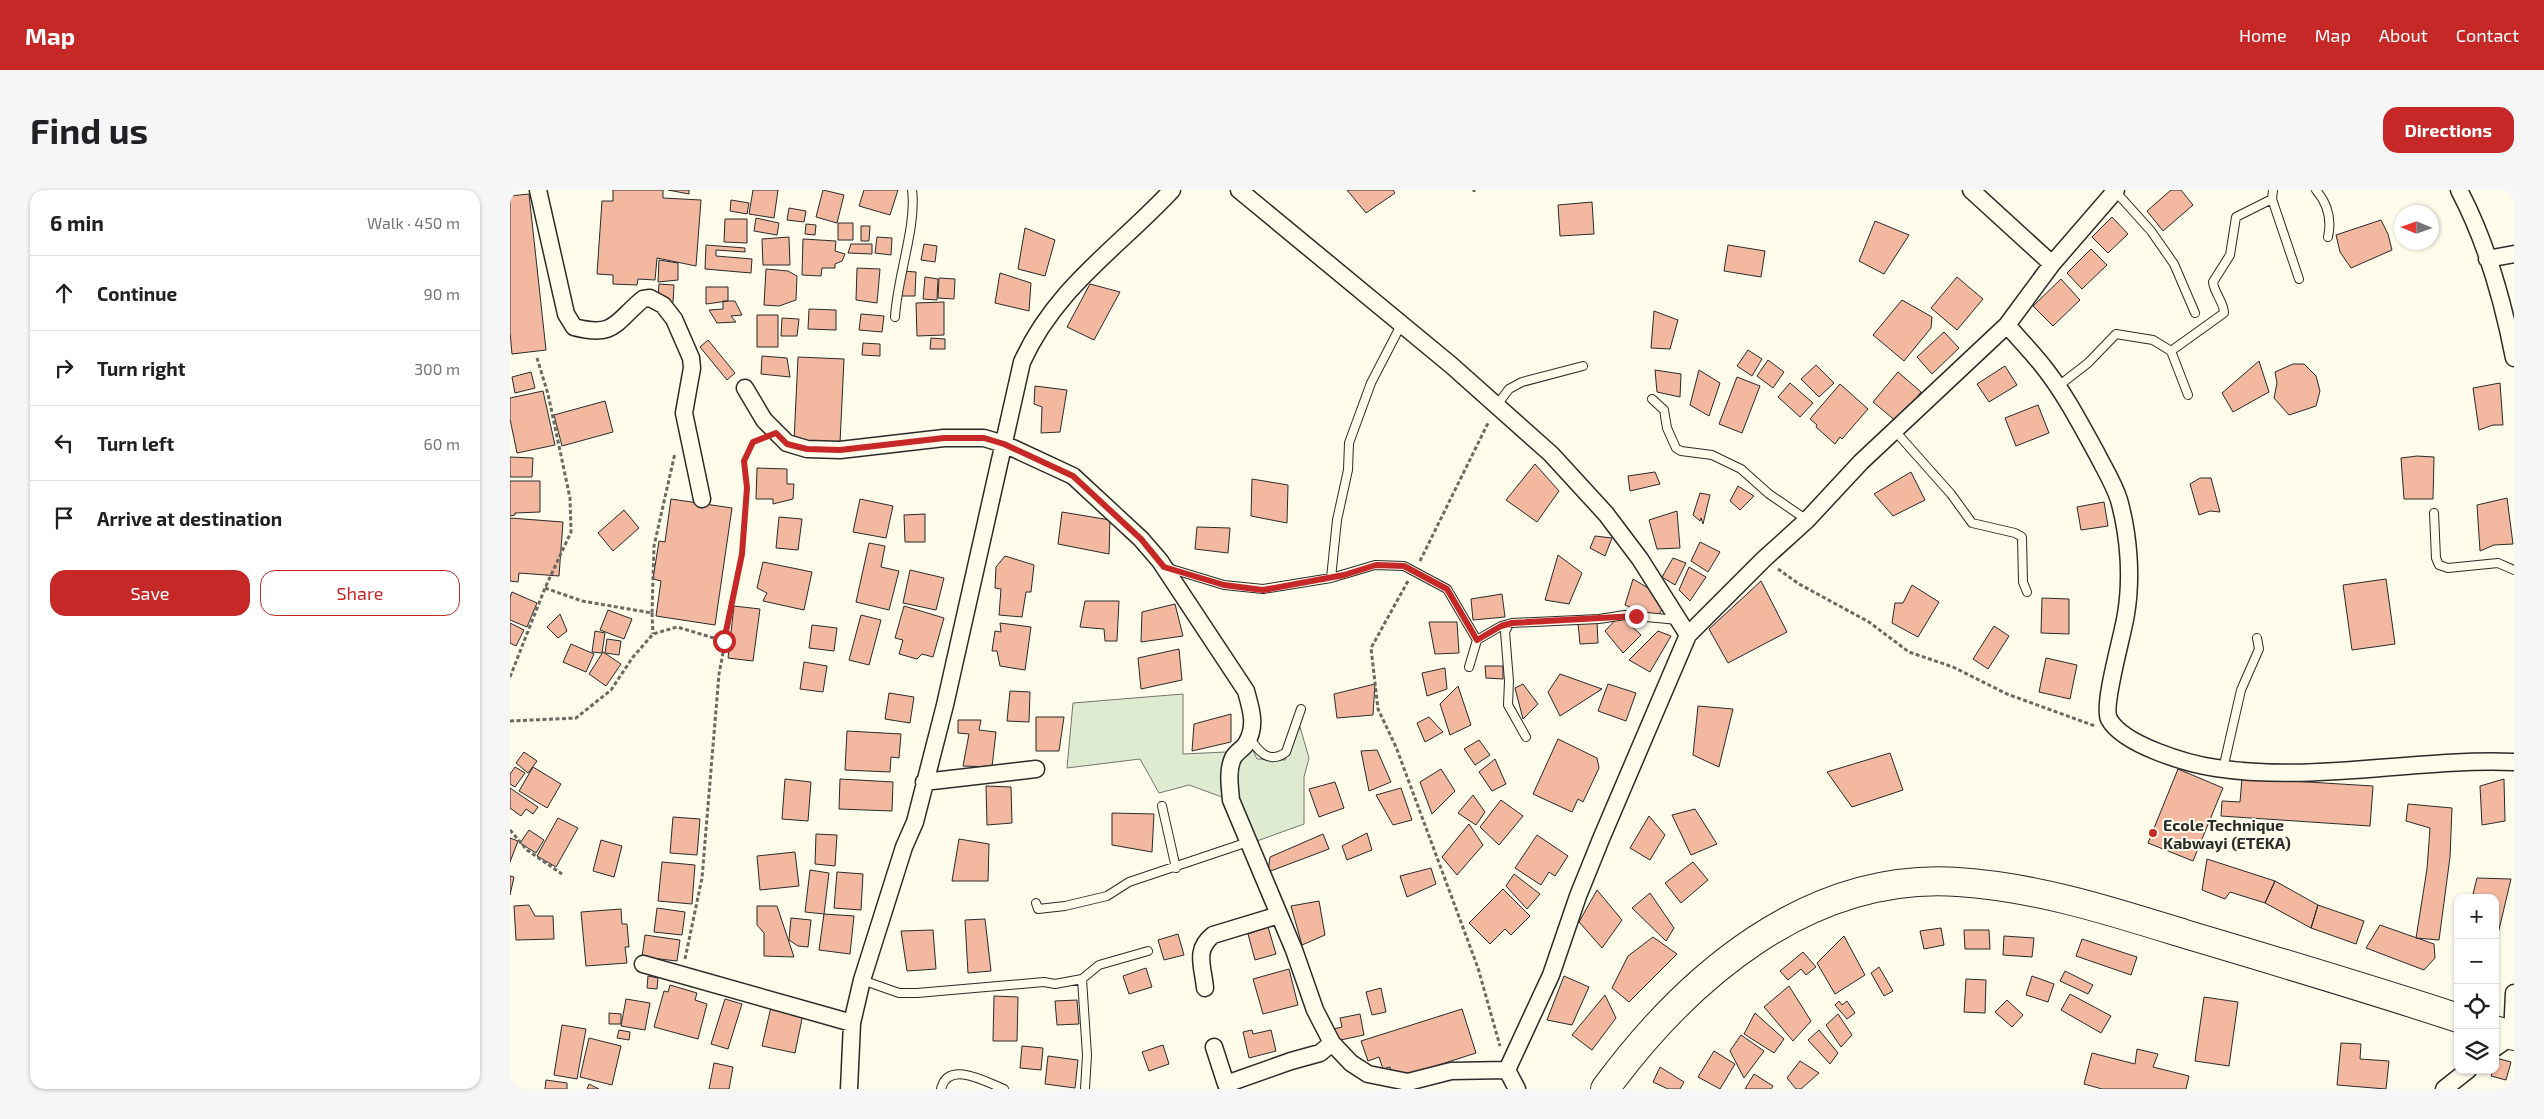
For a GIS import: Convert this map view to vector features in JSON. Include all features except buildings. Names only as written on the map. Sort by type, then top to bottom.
[{"type":"highway","points":[[1605,1089],[1681,998],[1709,973],[1773,928],[1808,910],[1851,895],[1886,886],[1923,882],[1958,882],[2004,888],[2108,911],[2454,1017]]},
{"type":"street","points":[[538,190],[566,314],[574,327],[589,331],[610,330],[643,298],[650,298],[663,305],[674,319],[691,358],[692,368],[684,413],[702,499]]},
{"type":"street","points":[[849,1089],[852,1023],[862,980],[914,822],[962,638],[1022,362],[1042,325],[1062,297],[1081,276],[1172,190]]},
{"type":"street","points":[[1239,190],[1296,235],[1497,404],[1551,454],[1606,514],[1640,559],[1688,635]]},
{"type":"street","points":[[1971,190],[2052,264]]},
{"type":"street","points":[[1507,1070],[1551,975],[1578,896],[1688,635],[1764,559],[1807,520],[1861,462],[2007,325],[2052,264],[2115,190]]},
{"type":"street","points":[[2459,190],[2471,214],[2487,259],[2509,331],[2514,358]]},
{"type":"street","points":[[2487,259],[2514,254]]},
{"type":"street","points":[[2007,325],[2046,370],[2057,386],[2081,424],[2118,498],[2127,541],[2127,612],[2108,695],[2107,712],[2110,720],[2117,728],[2131,738],[2170,756],[2187,762],[2223,768],[2272,772],[2319,772],[2443,763],[2514,762]]},
{"type":"street","points":[[745,388],[764,420],[787,444],[807,449],[840,450],[944,438],[984,438],[1004,444],[1073,476],[1141,539],[1164,567],[1246,691],[1253,714],[1250,737],[1233,757],[1229,777],[1231,800],[1279,915],[1315,1010],[1332,1043],[1351,1063],[1368,1074],[1408,1082],[1451,1070],[1507,1070]]},
{"type":"street","points":[[924,782],[1036,769]]},
{"type":"street","points":[[1206,988],[1200,950],[1205,942],[1213,935],[1279,915]]},
{"type":"street","points":[[643,964],[852,1023]]},
{"type":"street","points":[[2504,1038],[2514,993]]},
{"type":"street","points":[[1214,1047],[1224,1087],[1291,1060],[1320,1053],[1332,1043]]},
{"type":"street","points":[[1507,1070],[1517,1089]]},
{"type":"street","points":[[2444,1089],[2463,1074]]},
{"type":"lane","points":[[895,317],[896,294],[910,227],[912,190]]},
{"type":"lane","points":[[2115,190],[2151,231],[2174,264],[2195,313]]},
{"type":"lane","points":[[2273,190],[2272,199],[2300,279]]},
{"type":"lane","points":[[2316,190],[2322,198],[2331,222],[2328,237]]},
{"type":"lane","points":[[2171,351],[2224,313],[2224,307],[2218,300],[2213,282],[2230,255],[2236,216],[2272,199]]},
{"type":"lane","points":[[1331,578],[1337,520],[1348,470],[1349,443],[1371,383],[1401,325]]},
{"type":"lane","points":[[2057,386],[2088,362],[2116,334],[2153,340],[2171,351],[2188,395]]},
{"type":"lane","points":[[1497,404],[1509,389],[1522,382],[1583,366]]},
{"type":"lane","points":[[1652,399],[1664,410],[1667,428],[1676,448],[1682,451],[1712,455],[1741,468],[1769,494],[1807,520]]},
{"type":"lane","points":[[1895,431],[1951,494],[1972,523],[2015,533],[2022,537],[2023,582],[2027,592]]},
{"type":"lane","points":[[2434,513],[2436,558],[2439,565],[2448,568],[2498,563],[2514,570]]},
{"type":"lane","points":[[1164,567],[1224,585],[1263,590],[1331,578],[1368,566],[1384,564],[1404,566],[1447,589],[1477,640]]},
{"type":"lane","points":[[1469,667],[1477,640],[1501,626],[1509,624],[1599,619],[1625,615],[1680,620]]},
{"type":"lane","points":[[1509,624],[1505,632],[1509,681],[1508,705],[1526,736]]},
{"type":"lane","points":[[2223,768],[2241,690],[2259,649],[2257,638]]},
{"type":"lane","points":[[1250,737],[1261,753],[1267,757],[1280,757],[1286,752],[1302,709]]},
{"type":"lane","points":[[1162,806],[1176,868]]},
{"type":"lane","points":[[1036,903],[1038,909],[1087,902],[1107,896],[1129,882],[1176,868],[1248,842]]},
{"type":"lane","points":[[862,980],[899,993],[1044,982],[1055,984],[1082,979],[1099,965],[1148,951]]},
{"type":"lane","points":[[1082,979],[1088,1055],[1085,1089]]},
{"type":"lane","points":[[941,1089],[946,1078],[954,1074],[982,1079],[1004,1089]]},
{"type":"path","points":[[510,677],[545,588],[571,532],[570,498],[548,394],[536,358]]},
{"type":"path","points":[[1497,404],[1459,478],[1426,551],[1371,648],[1378,709],[1396,747],[1478,968],[1507,1070]]},
{"type":"path","points":[[682,975],[702,878],[719,674],[742,554],[747,488],[744,461],[753,442],[776,433]]},
{"type":"path","points":[[652,634],[654,546],[676,448]]},
{"type":"path","points":[[1764,559],[1799,584],[1869,622],[1909,652],[1953,667],[2007,694],[2097,726]]},
{"type":"path","points":[[545,588],[582,601],[652,613]]},
{"type":"path","points":[[510,721],[576,718],[611,690],[652,634],[677,627],[724,641]]},
{"type":"path","points":[[510,830],[527,850],[562,874]]},
{"type":"green space","points":[[1183,694],[1183,754],[1226,752],[1222,797],[1189,785],[1159,793],[1140,759],[1067,768],[1073,703]]},
{"type":"green space","points":[[1300,727],[1309,758],[1304,777],[1304,824],[1257,841],[1237,803],[1235,772],[1251,746],[1257,759],[1285,760]]},
{"type":"place","name":"Ecole Technique Kabwayi (ETEKA)","points":[[2153,833]]},
{"type":"route","points":[[724,641],[742,554],[747,488],[744,461],[753,442],[776,433],[787,444],[807,449],[840,450],[944,438],[984,438],[1004,444],[1073,476],[1141,539],[1164,567],[1224,585],[1263,590],[1344,575],[1368,566],[1384,564],[1404,566],[1447,589],[1477,640],[1501,626],[1512,623],[1529,624],[1599,619],[1620,615],[1636,616]]}]
